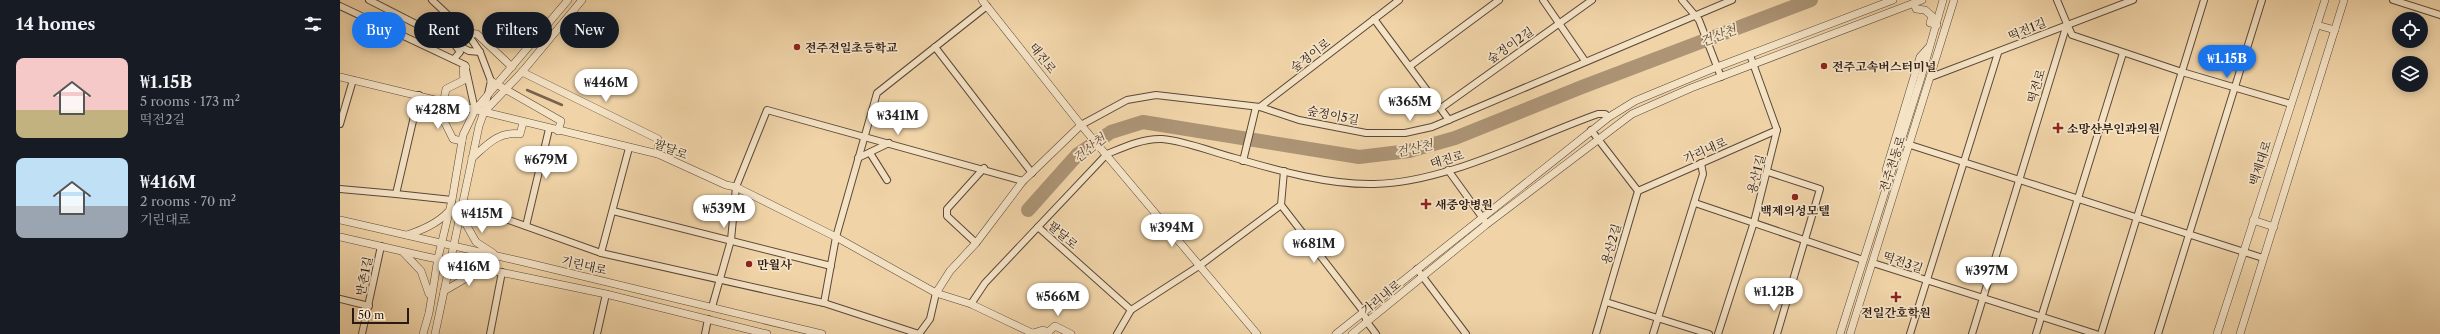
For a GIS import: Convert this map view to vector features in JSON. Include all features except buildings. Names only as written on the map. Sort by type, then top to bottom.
[{"type":"street","points":[[369,0],[414,23]]},
{"type":"street","points":[[432,0],[445,12]]},
{"type":"street","points":[[422,334],[429,313],[430,296],[441,242],[452,200],[465,128],[475,110],[497,86],[568,0]]},
{"type":"street","points":[[484,112],[522,72],[582,0]]},
{"type":"street","name":"숲정이로","points":[[1258,107],[1399,0]]},
{"type":"street","points":[[1410,66],[1499,0]]},
{"type":"street","points":[[1542,0],[1585,61]]},
{"type":"street","name":"숲정이2길","points":[[1441,108],[1592,0]]},
{"type":"street","points":[[1682,0],[1693,15],[1699,20],[1721,77]]},
{"type":"street","name":"숲정이5길","points":[[1084,127],[1127,100],[1156,95],[1258,107],[1299,120],[1366,133],[1405,133],[1432,127],[1693,15],[1732,0]]},
{"type":"street","name":"가리내로","points":[[1352,334],[1423,277],[1485,221],[1609,116],[1635,101],[1716,64],[1750,56],[1893,0]]},
{"type":"street","name":"가리내로","points":[[1336,334],[1417,269],[1632,114],[1753,64],[1922,0]]},
{"type":"street","name":"전주천동로","points":[[1840,334],[1901,142],[1937,25],[1943,0]]},
{"type":"street","name":"전주천동로","points":[[1850,334],[1954,0]]},
{"type":"street","points":[[2057,0],[2072,35],[2182,72],[2291,104]]},
{"type":"street","name":"떡전1길","points":[[1931,77],[1998,53],[2067,24],[2133,0]]},
{"type":"street","points":[[2101,334],[2110,308],[2136,216],[2204,0]]},
{"type":"street","points":[[2158,334],[2262,0]]},
{"type":"street","name":"백제대로","points":[[2218,334],[2243,251],[2325,0]]},
{"type":"street","points":[[2240,334],[2344,0]]},
{"type":"street","points":[[2393,0],[2440,15]]},
{"type":"street","points":[[824,303],[836,237],[877,93],[935,47],[984,3]]},
{"type":"street","name":"태진로","points":[[984,3],[1105,152]]},
{"type":"street","points":[[1914,3],[1916,9],[1925,10],[1932,16],[1930,23],[1937,25]]},
{"type":"street","points":[[340,6],[454,59],[466,67],[475,110]]},
{"type":"street","points":[[1374,19],[1449,120]]},
{"type":"street","name":"떡전로","points":[[1982,299],[2067,24]]},
{"type":"street","points":[[2317,25],[2335,30]]},
{"type":"street","points":[[474,34],[477,34],[512,67]]},
{"type":"street","points":[[474,43],[480,52],[491,81],[497,86],[561,120],[558,131]]},
{"type":"street","points":[[1890,173],[1886,170],[1920,57],[1930,46]]},
{"type":"street","points":[[935,47],[1032,173]]},
{"type":"street","points":[[454,59],[460,52],[456,48]]},
{"type":"street","points":[[463,48],[469,51],[480,52]]},
{"type":"street","name":"떡전1길","points":[[1963,163],[1998,53]]},
{"type":"street","points":[[2036,334],[2123,53]]},
{"type":"street","points":[[1750,56],[1777,130]]},
{"type":"street","points":[[462,141],[454,139],[440,115],[446,89],[464,80],[463,69],[466,67]]},
{"type":"street","points":[[522,72],[658,139],[658,154]]},
{"type":"street","name":"팔달로","points":[[340,77],[443,101],[523,123],[658,154],[726,185],[736,187],[836,237],[936,293],[971,304],[1034,334],[1043,330],[1048,333],[1055,326],[1071,334]]},
{"type":"street","points":[[340,124],[353,80]]},
{"type":"street","points":[[435,334],[464,204],[479,126],[484,112],[491,81]]},
{"type":"street","points":[[396,194],[419,95]]},
{"type":"street","points":[[1244,158],[1252,117],[1258,107]]},
{"type":"street","points":[[712,307],[731,240],[736,187],[767,110],[984,168],[1023,181]]},
{"type":"street","name":"태진로","points":[[1038,227],[1105,152],[1135,143],[1162,139],[1244,158],[1284,171],[1354,184],[1374,184],[1411,180],[1467,165],[1598,114],[1605,114],[1609,116]]},
{"type":"street","points":[[472,158],[492,139],[503,134],[520,134],[523,123]]},
{"type":"street","points":[[464,204],[601,253],[824,303],[919,334],[930,319],[936,293],[950,271],[976,243],[1023,181],[1084,127]]},
{"type":"street","points":[[526,226],[548,129]]},
{"type":"street","points":[[1591,130],[1638,191]]},
{"type":"street","name":"가리내로","points":[[1638,191],[1777,130]]},
{"type":"street","name":"용산1길","points":[[1718,334],[1754,222],[1768,172],[1777,130]]},
{"type":"street","points":[[1901,142],[1963,163],[2136,216],[2263,258]]},
{"type":"street","points":[[858,158],[889,143]]},
{"type":"street","points":[[601,253],[628,148]]},
{"type":"street","points":[[1105,152],[1257,334]]},
{"type":"street","points":[[870,153],[887,180]]},
{"type":"street","points":[[1653,334],[1704,174],[1701,163]]},
{"type":"street","name":"떡전3길","points":[[1927,281],[1963,163]]},
{"type":"street","points":[[976,243],[947,216],[947,209],[984,168]]},
{"type":"street","points":[[1448,170],[1485,221]]},
{"type":"street","points":[[1117,334],[1131,310],[1158,294],[1199,266],[1281,205],[1284,171]]},
{"type":"street","points":[[1768,172],[1820,188],[1777,334]]},
{"type":"street","points":[[340,189],[452,200]]},
{"type":"street","name":"용산2길","points":[[1596,334],[1638,191]]},
{"type":"street","points":[[1695,203],[1806,239],[1863,260]]},
{"type":"street","name":"가리내로","points":[[1281,205],[1363,311]]},
{"type":"street","points":[[405,236],[421,231],[442,219],[449,210]]},
{"type":"street","points":[[613,211],[831,266]]},
{"type":"street","points":[[461,216],[464,224],[476,242],[497,256]]},
{"type":"street","name":"기린대로","points":[[340,220],[405,236],[441,242],[822,334]]},
{"type":"street","points":[[2253,220],[2274,227]]},
{"type":"street","name":"팔달로","points":[[971,304],[985,283],[1038,227],[1131,310]]},
{"type":"street","name":"기린대로","points":[[340,237],[402,252],[438,258],[606,294],[767,334]]},
{"type":"street","name":"반촌1길","points":[[362,334],[381,246]]},
{"type":"street","points":[[402,252],[420,271],[430,296]]},
{"type":"street","name":"떡전3길","points":[[1873,263],[1982,299],[2042,316],[2096,334]]},
{"type":"street","points":[[1417,269],[1466,334]]},
{"type":"street","points":[[444,291],[468,277],[492,270]]},
{"type":"street","points":[[490,334],[502,272]]},
{"type":"street","points":[[1910,334],[1927,281]]},
{"type":"street","points":[[597,334],[606,294]]},
{"type":"street","points":[[340,299],[369,306]]},
{"type":"street","points":[[1972,334],[1982,299]]},
{"type":"street","points":[[1606,302],[1709,334]]},
{"type":"street","points":[[1363,311],[1367,322],[1376,334]]},
{"type":"street","points":[[705,334],[708,319]]},
{"type":"waterway","name":"건산천","points":[[1028,210],[1078,154],[1111,132],[1143,122],[1359,157],[1409,151],[1455,138],[1582,87],[1811,0]]},
{"type":"waterway","points":[[527,90],[562,105]]},
{"type":"place","name":"전주전일초등학교","points":[[797,47]]},
{"type":"place","name":"전주고속버스터미널","points":[[1824,66]]},
{"type":"place","name":"소망산부인과의원","points":[[2058,128]]},
{"type":"place","name":"백제의성모텔","points":[[1795,197]]},
{"type":"place","name":"새중앙병원","points":[[1426,204]]},
{"type":"place","name":"만월사","points":[[749,264]]},
{"type":"place","name":"전일간호학원","points":[[1896,297]]}]
